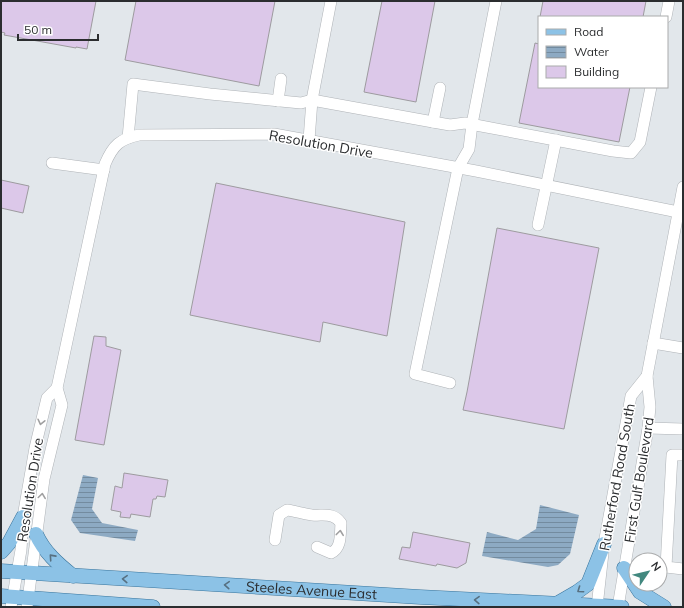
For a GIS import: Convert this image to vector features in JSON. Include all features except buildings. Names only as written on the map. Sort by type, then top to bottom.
[{"type":"main road","points":[[1,552],[9,543],[23,517]]},
{"type":"main road","points":[[36,534],[41,544],[56,561],[73,576]]},
{"type":"main road","points":[[558,603],[588,584],[604,544]]},
{"type":"main road","points":[[624,568],[640,592],[664,607]]},
{"type":"main road","name":"Steeles Avenue East","points":[[1,571],[420,597],[622,607]]},
{"type":"main road","points":[[8,600],[28,602],[68,600],[153,607]]},
{"type":"main road","points":[[55,607],[68,600]]},
{"type":"street","points":[[309,140],[312,100],[332,1]]},
{"type":"street","points":[[450,383],[415,374],[458,168],[469,149],[472,124],[496,1]]},
{"type":"street","points":[[666,16],[669,1]]},
{"type":"street","points":[[278,101],[281,79]]},
{"type":"street","points":[[128,138],[133,84],[278,101],[301,103],[312,100],[433,122],[472,124],[631,153],[640,142],[651,88]]},
{"type":"street","points":[[433,122],[440,88]]},
{"type":"street","name":"Resolution Drive","points":[[28,602],[44,479],[62,405],[57,388],[104,170],[110,152],[118,143],[139,135],[274,134],[458,168],[681,213]]},
{"type":"street","points":[[538,225],[556,140]]},
{"type":"street","points":[[52,163],[104,170]]},
{"type":"street","name":"Rutherford Road South","points":[[597,606],[604,544],[631,396],[647,376],[681,213],[683,188]]},
{"type":"street","points":[[653,344],[683,348]]},
{"type":"street","name":"First Gulf Boulevard","points":[[618,607],[648,428],[650,408],[647,376]]},
{"type":"street","name":"Resolution Drive","points":[[8,600],[17,572],[21,550],[23,517],[35,448],[47,398],[57,388]]},
{"type":"street","points":[[648,428],[683,429]]},
{"type":"street","points":[[683,456],[672,455],[666,567],[683,569]]},
{"type":"street","points":[[275,540],[279,515],[287,510],[313,515],[328,514],[333,516],[341,523],[338,547],[331,553],[317,546]]},
{"type":"water","points":[[83,475],[98,478],[92,509],[102,523],[138,530],[135,541],[80,533],[71,520]]},
{"type":"water","points":[[540,505],[579,515],[570,554],[558,565],[548,567],[482,556],[487,532],[518,540],[536,529]]}]
